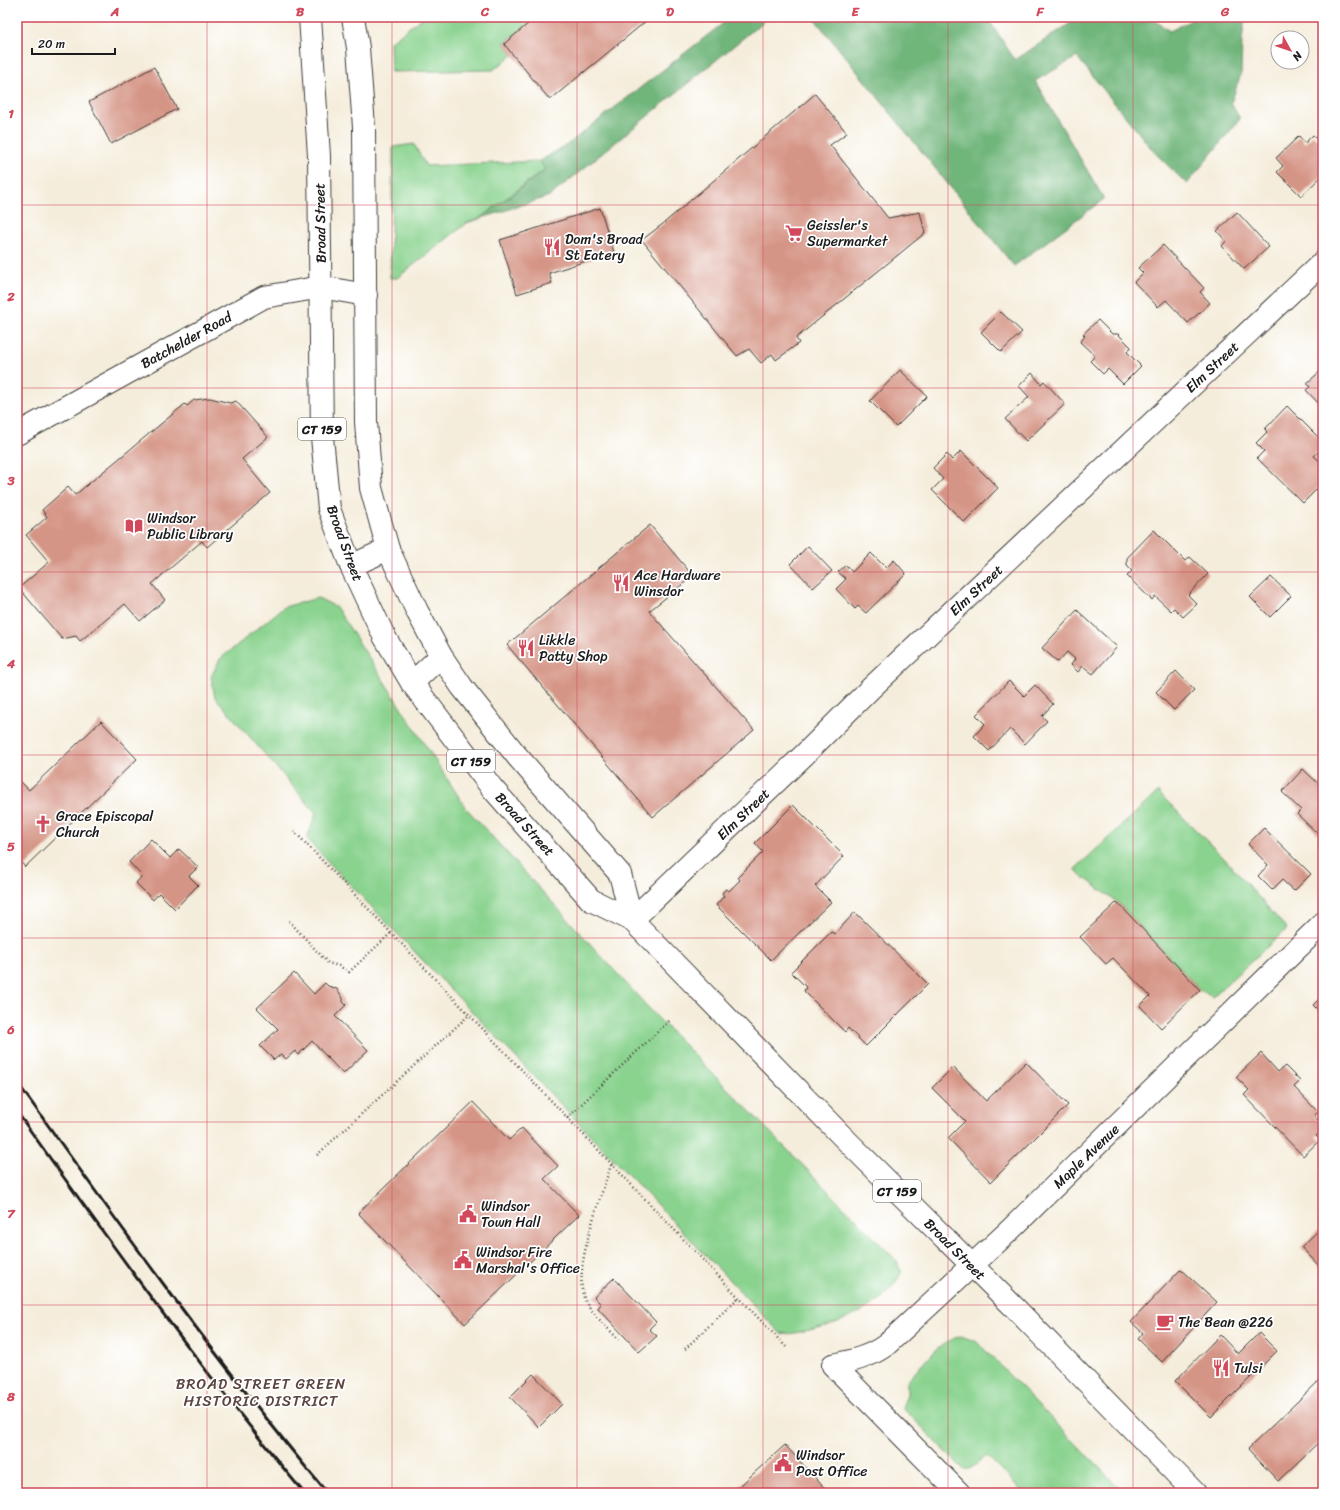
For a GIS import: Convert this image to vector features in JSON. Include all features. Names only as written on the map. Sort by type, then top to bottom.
[{"type":"main road","name":"Broad Street","points":[[310,17],[319,156],[322,436],[330,509],[352,566],[384,636],[412,683],[492,788],[591,900],[632,920],[842,1136],[1037,1330],[1195,1493]]},
{"type":"main road","name":"Broad Street","points":[[353,17],[358,48],[364,127],[366,295],[365,386],[371,488],[388,549],[417,611],[441,656],[462,687],[517,756],[620,874],[632,920]]},
{"type":"main road","name":"Elm Street","points":[[632,920],[800,759],[860,699],[1323,262]]},
{"type":"main road","name":"Batchelder Road","points":[[17,434],[264,297],[321,287],[366,295]]},
{"type":"main road","points":[[352,566],[388,549]]},
{"type":"main road","points":[[412,683],[441,656]]},
{"type":"main road","name":"Maple Avenue","points":[[959,1493],[833,1365],[861,1358],[878,1351],[1015,1225],[1323,923]]},
{"type":"path","points":[[294,831],[788,1349]]},
{"type":"path","points":[[289,921],[328,963],[339,966],[349,972],[391,934]]},
{"type":"path","points":[[317,1155],[469,1015]]},
{"type":"path","points":[[567,1118],[671,1019]]},
{"type":"path","points":[[611,1164],[583,1256],[581,1281],[584,1299],[619,1340]]},
{"type":"path","points":[[685,1349],[739,1297]]},
{"type":"green space","points":[[423,17],[536,17],[504,43],[513,55],[493,70],[391,72],[390,42]]},
{"type":"green space","points":[[731,17],[769,17],[550,196],[479,219],[545,170],[540,161],[568,144]]},
{"type":"green space","points":[[813,17],[987,17],[1015,60],[1072,22],[1077,17],[1149,17],[1170,31],[1197,17],[1245,17],[1242,40],[1241,74],[1231,103],[1240,119],[1187,184],[1155,153],[1077,57],[1035,81],[1104,199],[1014,266]]},
{"type":"green space","points":[[414,144],[426,166],[540,161],[545,169],[479,219],[467,223],[397,278],[390,278],[393,147]]},
{"type":"green space","points":[[318,598],[336,607],[466,808],[656,1016],[897,1261],[901,1273],[894,1285],[874,1304],[849,1317],[823,1327],[795,1333],[780,1333],[314,847],[307,838],[316,813],[215,697],[211,677],[220,659],[284,607]]},
{"type":"green space","points":[[1158,792],[1223,857],[1287,929],[1212,997],[1200,990],[1117,902],[1074,870]]},
{"type":"green space","points":[[961,1336],[977,1342],[1124,1493],[1024,1493],[987,1456],[970,1469],[965,1469],[959,1465],[902,1407],[907,1395],[907,1382],[925,1361],[938,1349],[952,1339]]},
{"type":"building","points":[[536,17],[651,17],[550,100],[504,44]]},
{"type":"building","points":[[154,67],[177,109],[111,144],[89,102]]},
{"type":"building","points":[[815,94],[847,133],[830,145],[888,218],[920,212],[925,233],[796,338],[799,343],[776,360],[772,354],[761,363],[749,349],[737,356],[642,240]]},
{"type":"building","points":[[1313,135],[1323,145],[1323,175],[1301,196],[1277,172],[1283,166],[1276,158],[1299,136],[1305,143]]},
{"type":"building","points":[[600,208],[614,252],[549,273],[552,283],[517,294],[500,240]]},
{"type":"building","points":[[1237,212],[1269,247],[1244,269],[1222,246],[1226,241],[1217,231]]},
{"type":"building","points":[[1163,245],[1204,288],[1200,292],[1210,303],[1188,323],[1166,300],[1158,307],[1134,282],[1143,273],[1138,268]]},
{"type":"building","points":[[1001,312],[1022,332],[1001,352],[981,332]]},
{"type":"building","points":[[1098,320],[1112,334],[1118,334],[1131,347],[1127,352],[1141,366],[1123,384],[1108,369],[1103,374],[1090,361],[1095,356],[1080,342],[1085,336],[1083,334]]},
{"type":"building","points":[[1323,369],[1323,408],[1306,390],[1310,387],[1307,383]]},
{"type":"building","points":[[900,370],[927,396],[896,427],[870,401]]},
{"type":"building","points":[[1032,373],[1041,384],[1044,381],[1065,404],[1026,441],[1005,419],[1029,397],[1019,386]]},
{"type":"building","name":"Windsor Public Library","points":[[210,398],[230,403],[236,401],[268,437],[242,459],[270,493],[207,547],[202,541],[152,584],[165,600],[140,621],[125,604],[80,641],[76,636],[62,639],[19,588],[49,562],[26,535],[47,517],[42,510],[68,487],[75,495],[185,404],[187,406],[194,400]]},
{"type":"building","points":[[1287,406],[1323,442],[1323,447],[1314,456],[1323,464],[1321,474],[1323,483],[1303,503],[1257,458],[1264,451],[1256,443],[1267,432],[1265,429]]},
{"type":"building","points":[[961,451],[998,488],[964,522],[932,490],[943,479],[933,468],[947,454],[952,460]]},
{"type":"building","points":[[650,525],[693,576],[649,611],[754,730],[653,817],[507,645]]},
{"type":"building","points":[[1154,530],[1185,561],[1190,557],[1208,574],[1188,595],[1197,604],[1183,617],[1174,608],[1171,611],[1155,596],[1152,600],[1127,576],[1132,571],[1127,566],[1127,558]]},
{"type":"building","points":[[808,546],[832,571],[813,588],[790,564]]},
{"type":"building","points":[[871,553],[886,568],[894,560],[906,574],[866,613],[858,606],[855,609],[836,589],[846,579],[838,572],[846,565],[852,572]]},
{"type":"building","points":[[1271,577],[1291,596],[1270,617],[1250,597]]},
{"type":"building","points":[[1077,610],[1117,647],[1093,674],[1083,666],[1078,672],[1071,665],[1075,659],[1067,652],[1058,662],[1042,648]]},
{"type":"building","points":[[1176,671],[1194,690],[1174,710],[1156,692]]},
{"type":"building","points":[[1009,681],[1024,696],[1035,685],[1053,704],[1042,716],[1047,721],[1025,744],[1010,729],[989,751],[974,736],[985,724],[976,715]]},
{"type":"building","name":"Grace Episcopal Church","points":[[101,721],[137,759],[25,867],[17,858],[17,778],[29,790]]},
{"type":"building","points":[[1303,769],[1323,788],[1323,839],[1297,814],[1301,810],[1282,792]]},
{"type":"building","points":[[793,805],[844,856],[815,886],[831,902],[771,960],[716,905],[724,896],[722,893],[726,889],[729,891],[740,880],[738,877],[763,852],[755,843]]},
{"type":"building","points":[[1264,828],[1311,874],[1294,891],[1282,880],[1272,890],[1258,876],[1268,865],[1248,844]]},
{"type":"building","points":[[151,839],[170,858],[179,849],[198,867],[189,876],[198,885],[175,909],[159,893],[153,900],[136,883],[142,876],[129,862]]},
{"type":"building","points":[[1117,902],[1200,990],[1161,1028],[1140,1006],[1150,996],[1113,958],[1106,964],[1080,937]]},
{"type":"building","points":[[855,912],[928,984],[866,1046],[848,1028],[845,1032],[804,991],[806,987],[791,972],[831,932],[835,934]]},
{"type":"building","points":[[294,973],[314,994],[325,983],[328,986],[337,989],[343,998],[343,1002],[346,1005],[335,1016],[368,1050],[343,1074],[312,1041],[298,1055],[295,1051],[286,1059],[281,1054],[274,1060],[260,1046],[278,1029],[257,1008]]},
{"type":"building","points":[[1323,995],[1323,1015],[1313,1005]]},
{"type":"building","points":[[1261,1053],[1278,1072],[1285,1066],[1300,1081],[1294,1087],[1318,1112],[1314,1116],[1323,1125],[1323,1129],[1316,1136],[1320,1140],[1303,1156],[1244,1095],[1249,1090],[1236,1077]]},
{"type":"building","points":[[1026,1062],[1068,1105],[991,1182],[948,1138],[965,1121],[932,1088],[953,1067],[986,1101]]},
{"type":"building","name":"Windsor Town Hall","points":[[473,1102],[509,1140],[522,1128],[558,1166],[544,1179],[579,1215],[465,1324],[358,1213]]},
{"type":"building","points":[[1320,1229],[1323,1232],[1323,1270],[1301,1247]]},
{"type":"building","points":[[1181,1269],[1217,1302],[1162,1362],[1138,1339],[1143,1333],[1131,1322]]},
{"type":"building","points":[[614,1278],[656,1322],[649,1329],[657,1336],[639,1352],[598,1308],[601,1304],[594,1297]]},
{"type":"building","points":[[1259,1333],[1277,1351],[1211,1417],[1175,1381],[1220,1335],[1238,1354]]},
{"type":"building","points":[[533,1374],[562,1404],[539,1427],[510,1397]]},
{"type":"building","points":[[1323,1377],[1323,1438],[1278,1481],[1248,1449]]},
{"type":"building","name":"Windsor Post Office","points":[[785,1445],[829,1493],[732,1493]]},
{"type":"railway","points":[[17,1082],[130,1239],[207,1342],[327,1493]]},
{"type":"railway","points":[[17,1112],[121,1257],[193,1353],[304,1493]]},
{"type":"place","name":"Geissler's Supermarket","points":[[794,233]]},
{"type":"place","name":"Dom's Broad St Eatery","points":[[552,247]]},
{"type":"place","name":"Windsor Public Library","points":[[134,526]]},
{"type":"place","name":"Ace Hardware Winsdor","points":[[621,583]]},
{"type":"place","name":"Likkle Patty Shop","points":[[526,648]]},
{"type":"place","name":"Grace Episcopal Church","points":[[43,824]]},
{"type":"place","name":"Windsor Town Hall","points":[[468,1214]]},
{"type":"place","name":"Windsor Fire Marshal's Office","points":[[463,1260]]},
{"type":"place","name":"The Bean @226","points":[[1165,1322]]},
{"type":"place","name":"Tulsi","points":[[1221,1368]]},
{"type":"place","name":"Windsor Post Office","points":[[783,1463]]},
{"type":"district","name":"BROAD STREET GREEN HISTORIC DISTRICT","points":[[261,1392]]}]
